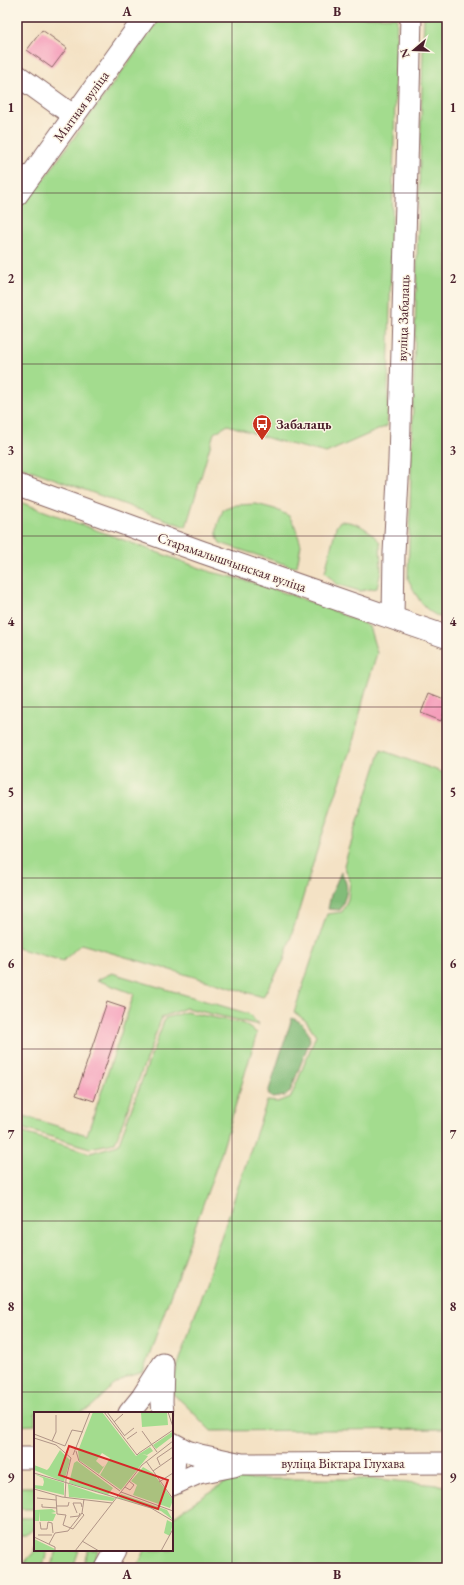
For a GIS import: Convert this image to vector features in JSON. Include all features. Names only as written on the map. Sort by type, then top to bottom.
[{"type":"main road","name":"Старамалышчынская вуліца","points":[[17,484],[197,550],[447,637]]},
{"type":"street","name":"Мытная вуліца","points":[[17,195],[145,17]]},
{"type":"street","name":"вуліца Забалаць","points":[[393,618],[394,553],[399,461],[411,17]]},
{"type":"street","points":[[17,75],[74,116]]},
{"type":"street","points":[[130,1412],[142,1397],[163,1364],[163,1412]]},
{"type":"street","name":"вуліца Віктара Глухава","points":[[173,1444],[187,1451],[200,1455],[242,1464]]},
{"type":"street","points":[[173,1449],[175,1454],[175,1467],[173,1473]]},
{"type":"street","name":"вуліца Віктара Глухава","points":[[173,1485],[199,1473],[242,1464],[446,1462]]},
{"type":"green space","points":[[161,17],[397,17],[387,426],[326,453],[274,440],[228,425],[214,433],[186,527],[17,465],[17,206],[40,185]]},
{"type":"green space","points":[[424,17],[447,17],[447,620],[439,617],[427,609],[419,599],[408,579]]},
{"type":"green space","points":[[17,501],[211,572],[252,582],[292,595],[369,626],[377,653],[365,693],[351,750],[318,847],[284,960],[263,997],[81,944],[63,961],[17,948]]},
{"type":"green space","points":[[256,504],[275,509],[289,516],[295,526],[301,545],[297,566],[293,567],[220,543],[217,530],[223,510],[236,505]]},
{"type":"green space","points":[[340,521],[353,523],[363,527],[380,542],[381,571],[377,588],[360,591],[336,584],[325,572],[336,527]]},
{"type":"green space","points":[[381,750],[447,774],[447,1429],[211,1431],[173,1394],[174,1377],[267,1101],[278,1102],[291,1097],[316,1035],[306,1021],[294,1012],[327,914],[342,912],[348,899],[350,881],[344,865]]},
{"type":"green space","points":[[341,872],[346,882],[344,899],[340,910],[328,909],[331,895]]},
{"type":"green space","points":[[112,973],[249,1014],[259,1025],[186,1008],[162,1017],[115,1143],[90,1148],[17,1127],[17,1114],[87,1135],[134,994],[97,980]]},
{"type":"green space","points":[[186,1012],[242,1023],[257,1033],[221,1154],[143,1372],[127,1377],[113,1386],[91,1407],[81,1412],[34,1412],[34,1425],[17,1426],[17,1131],[90,1153],[118,1145],[165,1018]]},
{"type":"green space","points":[[292,1018],[304,1026],[308,1032],[310,1040],[290,1092],[285,1096],[272,1098],[268,1093]]},
{"type":"green space","points":[[231,1479],[377,1479],[447,1486],[447,1568],[137,1568],[145,1551],[173,1551],[173,1517]]},
{"type":"green space","points":[[17,1487],[34,1487],[34,1509],[17,1509]]},
{"type":"green space","points":[[17,1518],[34,1518],[34,1529],[27,1534],[17,1534]]},
{"type":"green space","points":[[48,1551],[42,1568],[25,1568],[25,1562],[34,1552]]},
{"type":"green space","points":[[57,1551],[79,1551],[73,1568],[51,1568]]},
{"type":"green space","points":[[88,1551],[98,1551],[92,1568],[82,1568]]},
{"type":"building","points":[[42,30],[67,48],[52,68],[27,50]]},
{"type":"building","points":[[429,693],[447,700],[447,705],[441,721],[421,713]]},
{"type":"building","points":[[107,1002],[125,1008],[94,1101],[76,1095]]},
{"type":"place","name":"Забалаць","points":[[262,441]]}]
